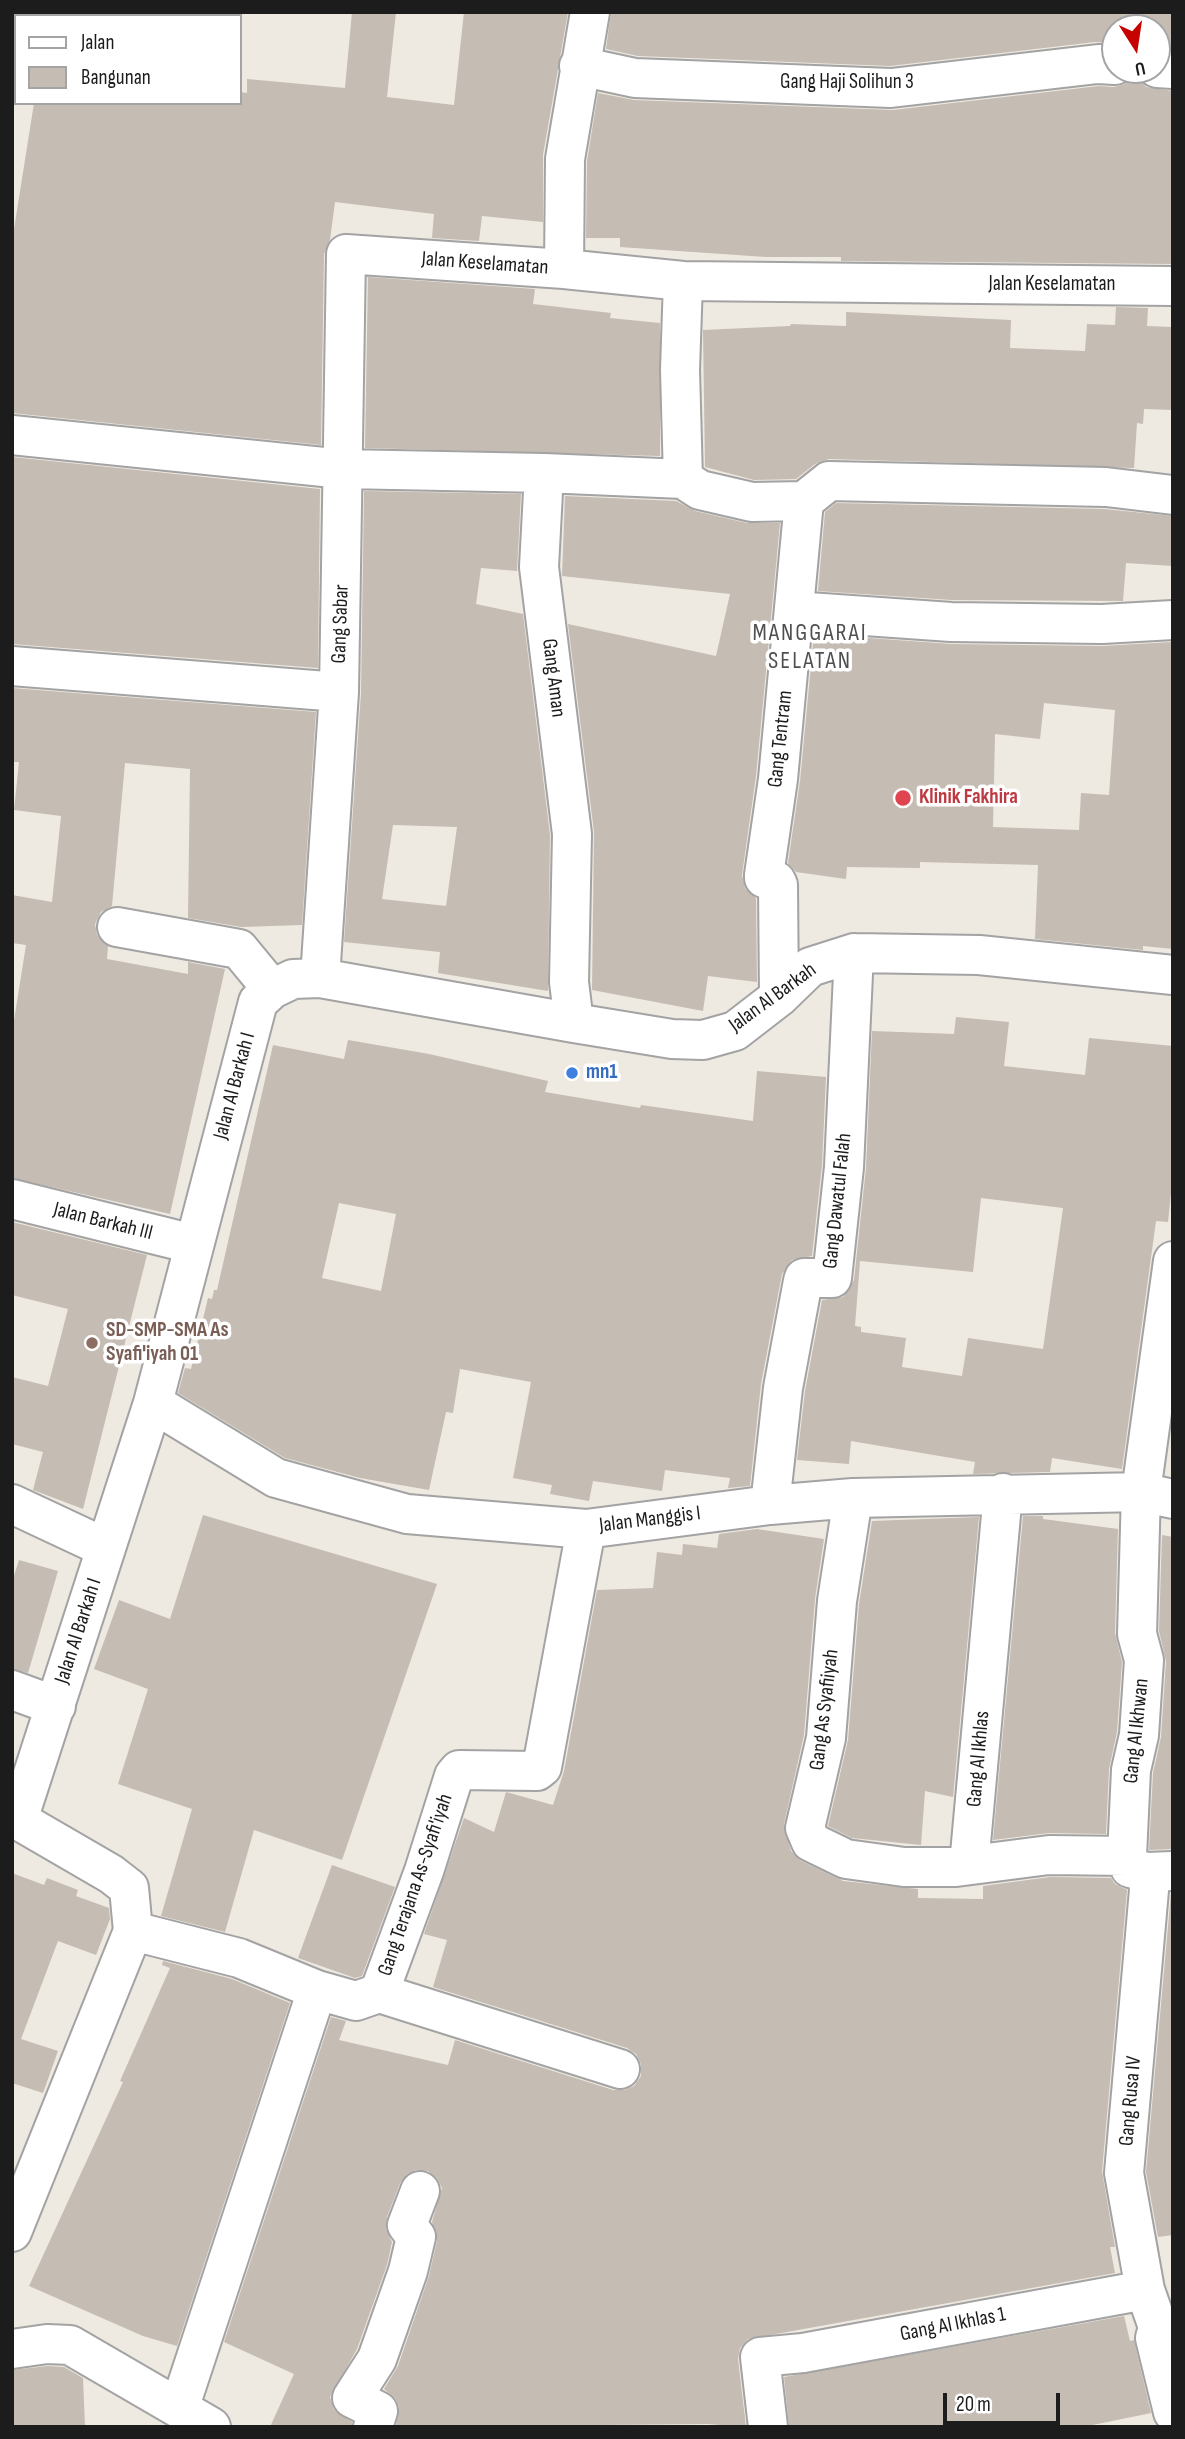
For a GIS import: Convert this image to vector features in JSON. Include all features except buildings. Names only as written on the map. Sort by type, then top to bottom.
[{"type":"street","points":[[564,269],[565,159],[590,12]]},
{"type":"street","name":"Gang Haji Solihun 3","points":[[579,65],[635,78],[891,88],[1101,64]]},
{"type":"street","name":"Jalan Keselamatan","points":[[343,469],[345,254],[564,269],[683,281],[1173,286]]},
{"type":"street","points":[[683,281],[680,370],[683,480]]},
{"type":"street","points":[[12,435],[343,469],[544,472],[683,480],[700,490],[752,502],[804,501],[829,481],[1106,486],[1173,495]]},
{"type":"street","name":"Gang Sabar","points":[[295,982],[339,692],[343,469]]},
{"type":"street","name":"Gang Aman","points":[[544,472],[539,567],[572,834],[569,982],[574,1023]]},
{"type":"street","name":"Gang Tentram","points":[[779,997],[778,885],[776,881],[764,878],[764,875],[778,779],[804,501]]},
{"type":"street","points":[[794,611],[951,622],[1102,624],[1173,620]]},
{"type":"street","points":[[12,666],[339,692]]},
{"type":"street","points":[[117,927],[239,948],[295,982]]},
{"type":"street","name":"Jalan Al Barkah","points":[[295,982],[672,1039],[703,1040],[735,1031],[779,997],[810,967],[854,953],[979,955],[1173,975]]},
{"type":"street","name":"Gang Dawatul Falah","points":[[770,1505],[783,1388],[803,1281],[804,1278],[832,1278],[844,1167],[854,953]]},
{"type":"street","name":"Jalan Al Barkah I","points":[[12,2232],[133,1931],[129,1888],[111,1874],[15,1824],[56,1706],[153,1403],[258,1002],[295,982]]},
{"type":"street","name":"Jalan Barkah III","points":[[12,1199],[193,1244]]},
{"type":"street","name":"Gang Al Ikhwan","points":[[1149,1866],[1131,1770],[1139,1735],[1144,1660],[1137,1634],[1157,1496],[1173,1261]]},
{"type":"street","name":"Jalan Manggis I","points":[[153,1403],[276,1478],[407,1514],[586,1529],[770,1505],[853,1498],[1003,1493],[1157,1496]]},
{"type":"street","name":"Gang Al Ikhlas","points":[[969,1865],[1003,1493]]},
{"type":"street","name":"Gang As Syafiiyah","points":[[853,1498],[837,1601],[826,1738],[805,1828],[811,1842],[846,1860],[904,1867],[969,1865]]},
{"type":"street","points":[[12,1504],[106,1548]]},
{"type":"street","name":"Gang Terajana As-Syafi'iyah","points":[[133,1931],[240,1958],[317,1990],[356,2001],[379,1993],[425,1871],[454,1776],[459,1770],[468,1768],[537,1771],[542,1767],[586,1529]]},
{"type":"street","points":[[12,1690],[56,1706]]},
{"type":"street","points":[[969,1865],[1049,1855],[1149,1866]]},
{"type":"street","name":"Gang Rusa IV","points":[[1149,1866],[1125,2173],[1145,2290],[1165,2325],[1155,2337],[1173,2412]]},
{"type":"street","points":[[12,2349],[47,2344],[70,2345],[195,2417],[317,1990]]},
{"type":"street","points":[[379,1993],[620,2069]]},
{"type":"street","points":[[373,2427],[379,2412],[352,2398],[377,2359],[408,2271],[416,2237],[407,2225],[420,2191]]},
{"type":"street","name":"Gang Al Ikhlas 1","points":[[768,2427],[760,2357],[803,2353],[1145,2290]]},
{"type":"place","name":"Klinik Fakhira","points":[[903,798]]},
{"type":"place","name":"mn1","points":[[572,1073]]},
{"type":"place","name":"SD-SMP-SMA As Syafi'iyah 01","points":[[92,1343]]},
{"type":"district","name":"MANGGARAI SELATAN","points":[[810,648]]}]
